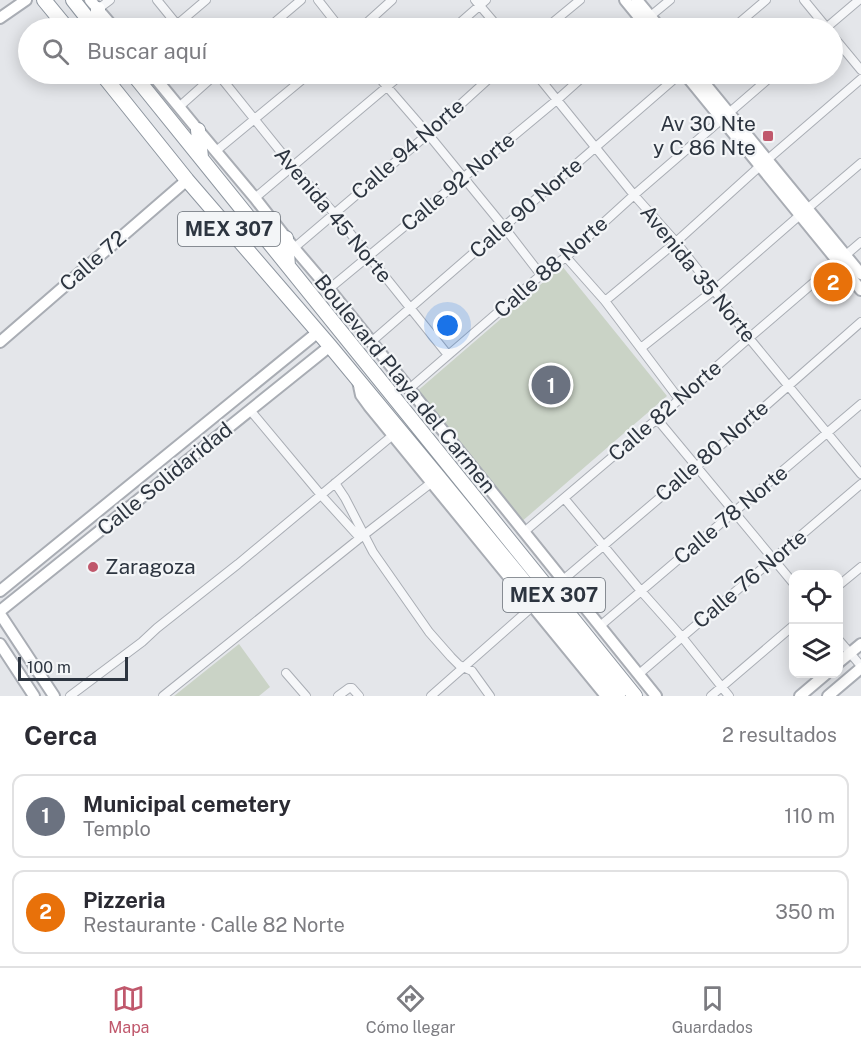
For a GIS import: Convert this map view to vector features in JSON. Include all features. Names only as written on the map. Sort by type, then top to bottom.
[{"type":"highway","points":[[44,0],[59,18]]},
{"type":"highway","points":[[73,0],[88,18]]},
{"type":"highway","name":"MEX 307","points":[[110,84],[187,180],[330,346],[618,696]]},
{"type":"highway","name":"MEX 307","points":[[141,84],[635,696]]},
{"type":"highway","points":[[198,130],[201,157]]},
{"type":"highway","points":[[288,266],[290,243]]},
{"type":"highway","points":[[374,373],[385,379],[645,696]]},
{"type":"main road","points":[[0,18],[26,0]]},
{"type":"main road","points":[[625,0],[640,18]]},
{"type":"main road","points":[[637,0],[643,18]]},
{"type":"main road","points":[[94,5],[105,18]]},
{"type":"main road","name":"Boulevard Playa del Carmen","points":[[160,84],[329,289],[656,696]]},
{"type":"main road","points":[[693,84],[725,116]]},
{"type":"main road","points":[[704,84],[725,116],[842,259],[861,290]]},
{"type":"main road","name":"Calle 72","points":[[0,342],[187,180]]},
{"type":"main road","points":[[842,259],[861,274]]},
{"type":"main road","name":"Calle Solidaridad","points":[[0,591],[318,332]]},
{"type":"main road","name":"Calle Solidaridad","points":[[0,613],[330,346]]},
{"type":"main road","name":"Boulevard Playa del Carmen","points":[[358,381],[361,395],[606,696]]},
{"type":"main road","points":[[256,382],[267,397]]},
{"type":"main road","points":[[239,396],[249,410]]},
{"type":"main road","points":[[0,613],[54,696]]},
{"type":"main road","points":[[0,644],[34,696]]},
{"type":"main road","points":[[843,659],[861,644]]},
{"type":"main road","points":[[828,696],[861,667]]},
{"type":"main road","points":[[800,696],[821,678]]},
{"type":"street","points":[[94,5],[110,0]]},
{"type":"street","points":[[157,0],[170,18]]},
{"type":"street","points":[[187,18],[206,0]]},
{"type":"street","points":[[280,18],[301,0]]},
{"type":"street","points":[[318,0],[332,18]]},
{"type":"street","points":[[372,18],[392,0]]},
{"type":"street","points":[[558,18],[580,0]]},
{"type":"street","points":[[651,18],[670,0]]},
{"type":"street","points":[[745,18],[766,0]]},
{"type":"street","points":[[804,0],[819,18]]},
{"type":"street","points":[[838,18],[859,0]]},
{"type":"street","points":[[464,18],[480,2],[492,18]]},
{"type":"street","points":[[843,48],[861,70]]},
{"type":"street","points":[[605,301],[676,242],[861,79]]},
{"type":"street","points":[[179,107],[205,84]]},
{"type":"street","name":"Avenida 45 Norte","points":[[225,84],[334,213],[448,355]]},
{"type":"street","points":[[216,151],[297,84]]},
{"type":"street","points":[[384,84],[428,134],[541,275]]},
{"type":"street","points":[[255,198],[390,84]]},
{"type":"street","name":"Calle 94 Norte","points":[[290,243],[334,213],[428,134],[483,84]]},
{"type":"street","name":"Avenida 35 Norte","points":[[545,84],[634,195],[676,242],[749,338],[861,474]]},
{"type":"street","name":"Calle 92 Norte","points":[[329,289],[575,84]]},
{"type":"street","name":"Calle 90 Norte","points":[[371,342],[671,84]]},
{"type":"street","name":"Calle 88 Norte","points":[[409,389],[541,275],[566,257],[762,84]]},
{"type":"street","points":[[641,348],[714,290],[861,163]]},
{"type":"street","name":"Calle 82 Norte","points":[[524,532],[861,242]]},
{"type":"street","points":[[566,257],[605,301],[679,399]]},
{"type":"street","name":"Calle 80 Norte","points":[[563,580],[861,322]]},
{"type":"street","name":"Calle 78 Norte","points":[[600,626],[861,404]]},
{"type":"street","points":[[249,410],[321,495],[362,536]]},
{"type":"street","points":[[657,419],[789,578]]},
{"type":"street","points":[[70,696],[142,642],[157,627],[238,564],[393,435]]},
{"type":"street","points":[[335,483],[345,498],[362,536],[429,632],[459,665],[472,671],[490,696]]},
{"type":"street","points":[[164,696],[431,483]]},
{"type":"street","name":"Calle 76 Norte","points":[[639,674],[861,484]]},
{"type":"street","points":[[564,498],[729,696]]},
{"type":"street","points":[[843,582],[861,567]]},
{"type":"street","points":[[431,696],[532,607]]},
{"type":"street","points":[[711,696],[789,629]]},
{"type":"street","points":[[843,645],[861,667]]},
{"type":"street","points":[[286,673],[306,696]]},
{"type":"street","points":[[338,696],[349,688],[360,696]]},
{"type":"shaded area","points":[[562,266],[667,396],[520,523],[415,393]]},
{"type":"shaded area","points":[[239,644],[270,687],[259,696],[174,696]]},
{"type":"place","name":"Av 30 Nte y C 86 Nte","points":[[768,136]]},
{"type":"place","name":"Pizzeria","points":[[833,282]]},
{"type":"place","name":"Municipal cemetery","points":[[551,385]]},
{"type":"place","name":"Zaragoza","points":[[93,567]]}]
